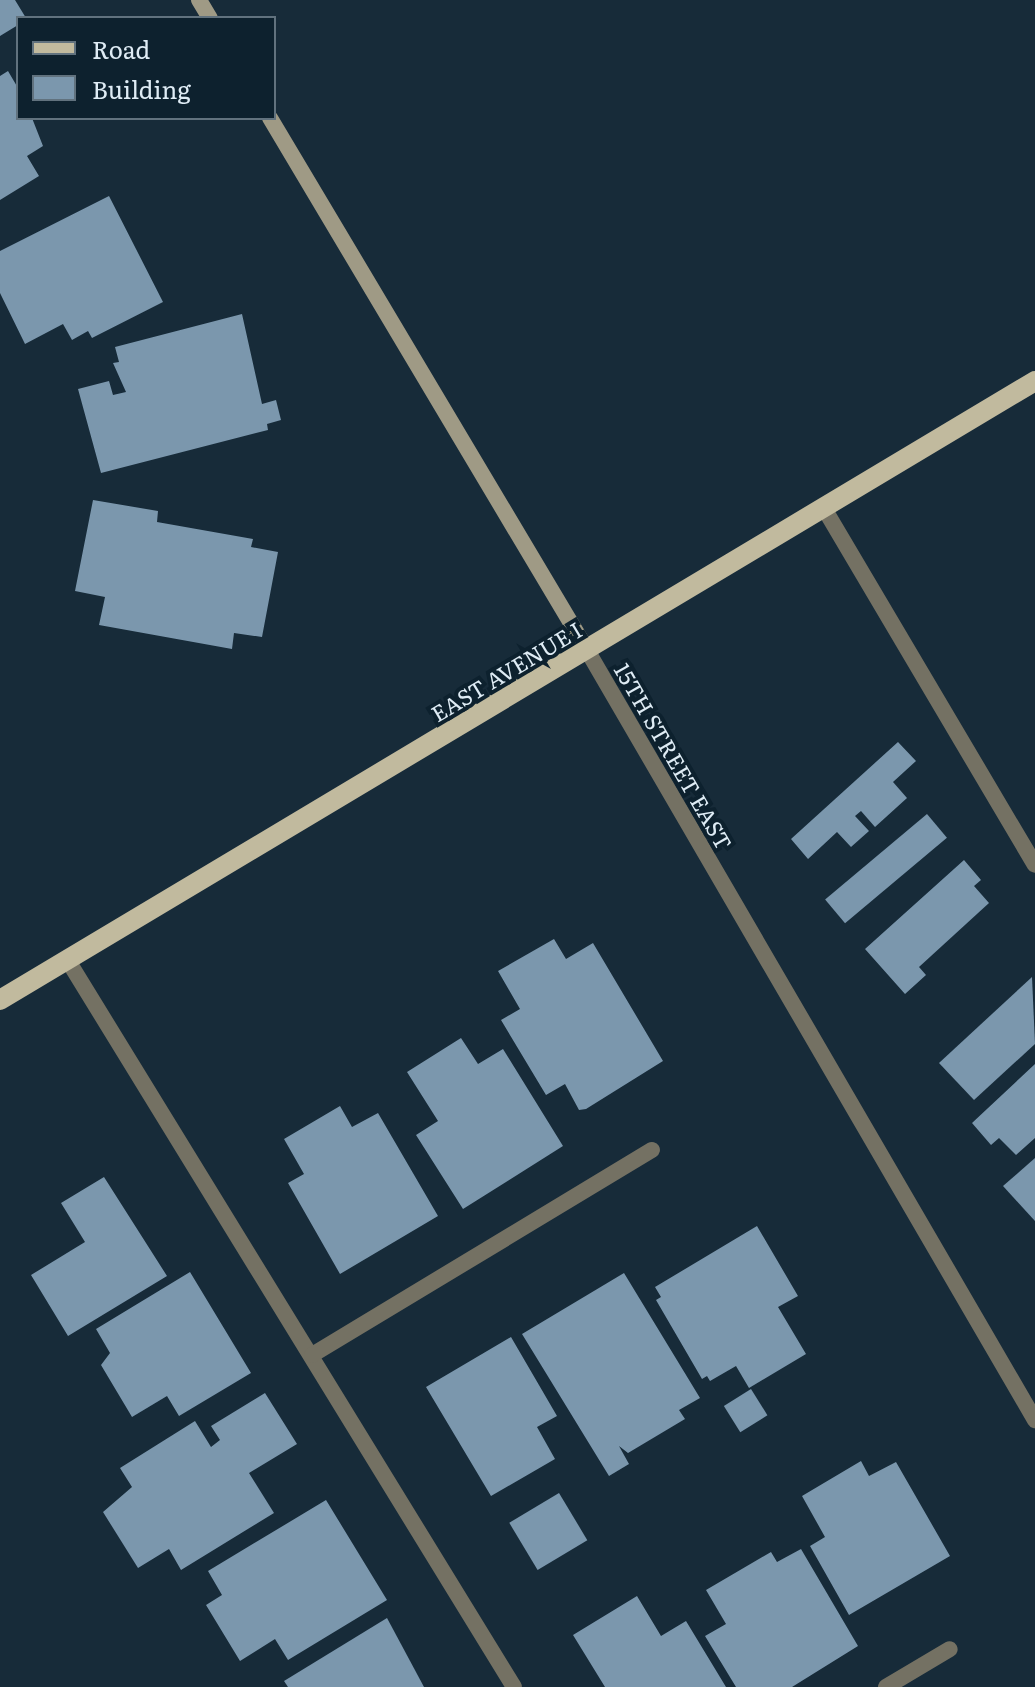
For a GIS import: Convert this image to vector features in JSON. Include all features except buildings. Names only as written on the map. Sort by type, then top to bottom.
[{"type":"main road","name":"EAST AVENUE I","points":[[0,1000],[825,510],[1035,381]]},
{"type":"street","name":"15TH STREET EAST","points":[[271,120],[587,650],[1035,1420]]},
{"type":"street","points":[[825,510],[1035,865]]},
{"type":"street","points":[[67,959],[514,1687]]},
{"type":"street","points":[[312,1355],[652,1150]]},
{"type":"street","points":[[886,1687],[950,1649]]}]
